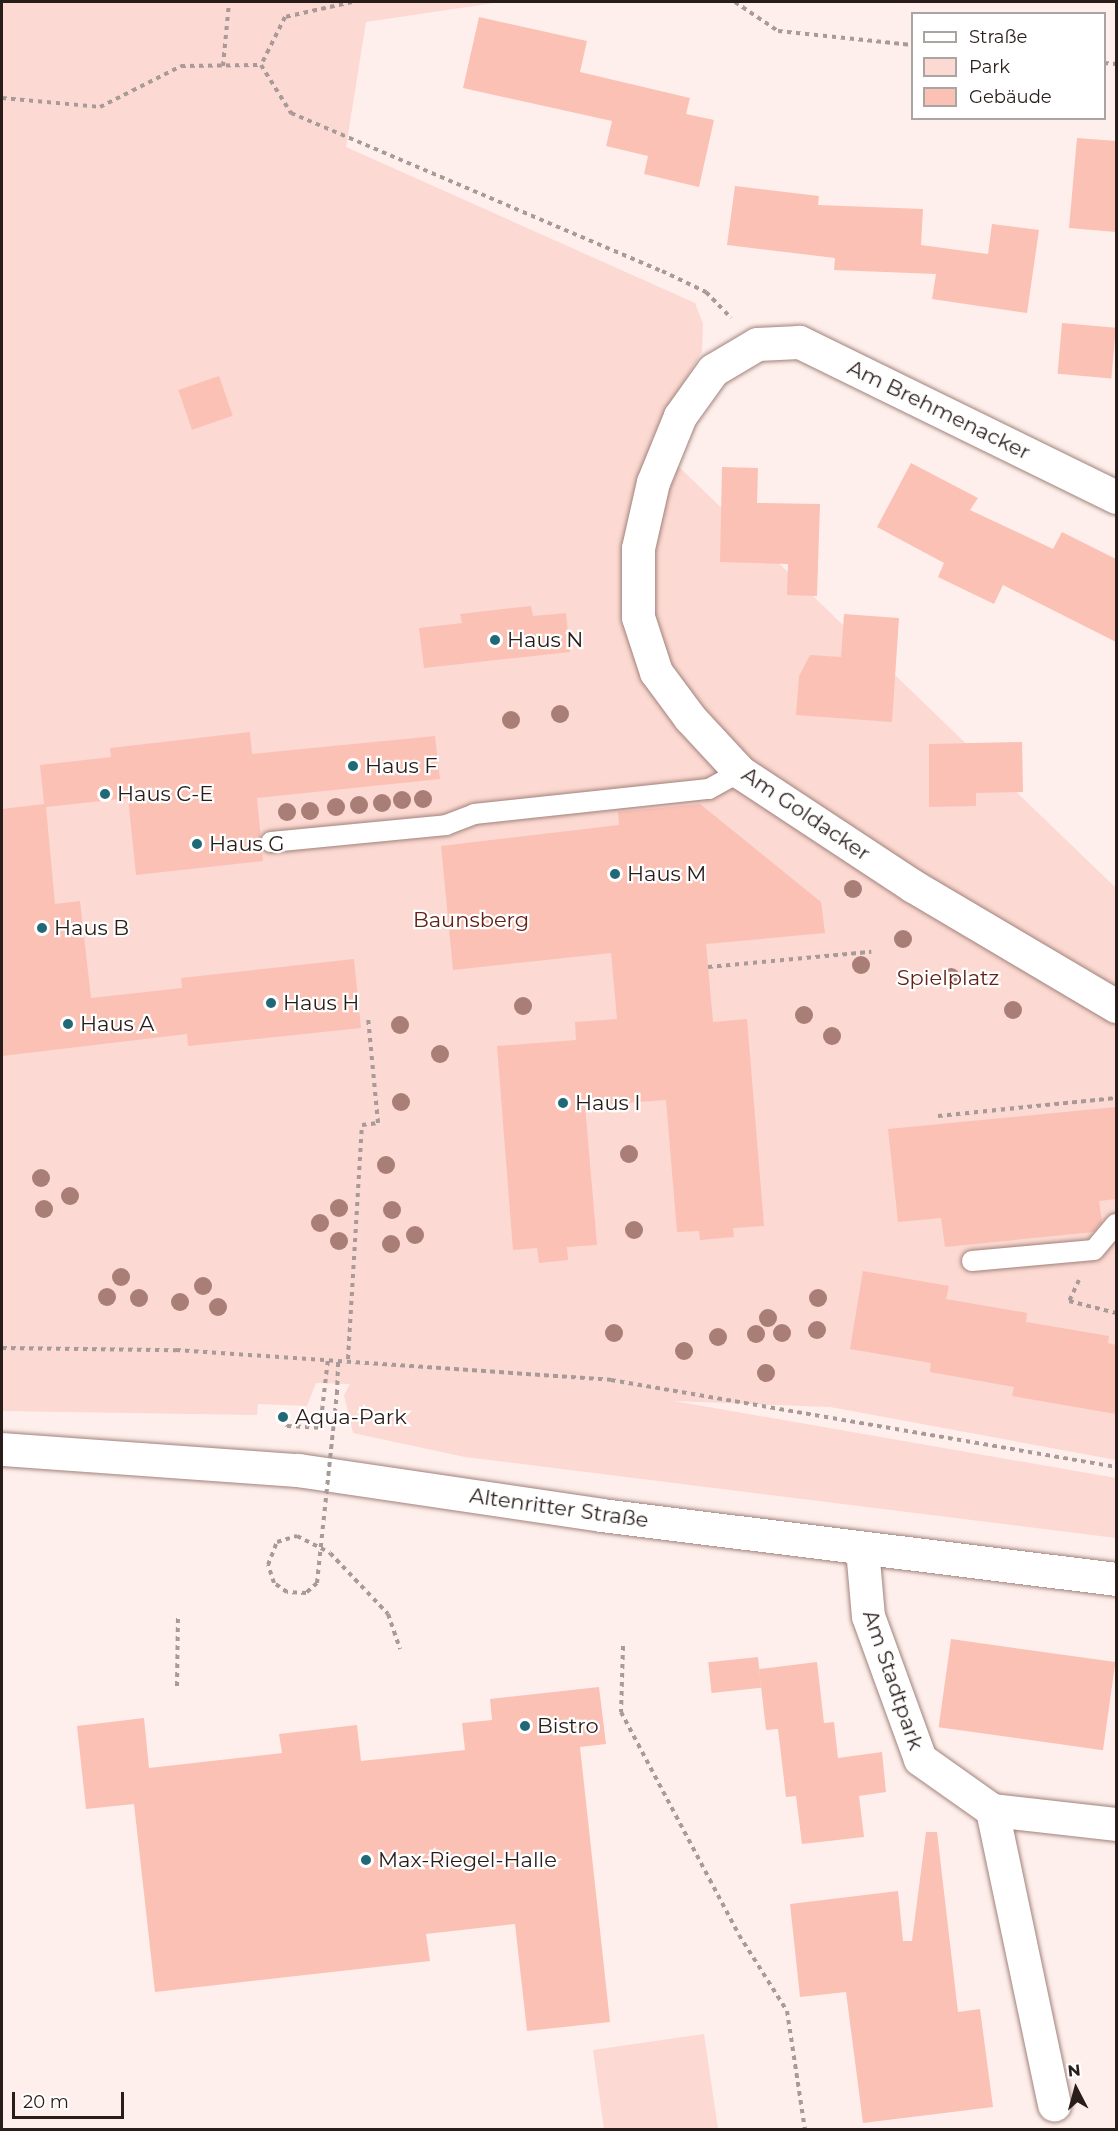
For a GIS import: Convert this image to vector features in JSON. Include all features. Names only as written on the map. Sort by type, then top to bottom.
[{"type":"street","name":"Am Brehmenacker","points":[[756,344],[799,342],[1116,497]]},
{"type":"street","name":"Am Goldacker","points":[[756,344],[713,370],[680,416],[653,482],[638,549],[638,617],[656,672],[690,718],[740,772],[913,886],[1116,1006]]},
{"type":"street","name":"Altenritter Straße","points":[[2,1449],[298,1470],[862,1549],[1116,1579]]},
{"type":"street","name":"Am Stadtpark","points":[[862,1549],[868,1616],[920,1759],[992,1810],[1116,1824]]},
{"type":"street","points":[[992,1810],[1054,2105]]},
{"type":"lane","points":[[271,842],[446,825],[474,813],[709,789],[740,772]]},
{"type":"lane","points":[[972,1261],[1094,1250],[1116,1224]]},
{"type":"path","points":[[223,66],[230,2]]},
{"type":"path","points":[[261,65],[285,17],[352,2]]},
{"type":"path","points":[[735,2],[778,31],[911,45]]},
{"type":"path","points":[[2,98],[100,107],[181,66],[261,65]]},
{"type":"path","points":[[261,65],[291,113],[706,292],[756,344]]},
{"type":"path","points":[[708,968],[871,952]]},
{"type":"path","points":[[348,1359],[362,1125],[378,1123],[368,1017]]},
{"type":"path","points":[[938,1116],[1116,1098]]},
{"type":"path","points":[[1094,1250],[1069,1301],[1116,1312]]},
{"type":"path","points":[[2,1348],[164,1349],[348,1359],[611,1380],[1116,1467]]},
{"type":"path","points":[[283,1416],[287,1426],[320,1428],[328,1359]]},
{"type":"path","points":[[338,1359],[337,1394],[323,1524],[322,1536],[321,1548],[320,1560],[317,1583],[306,1593],[287,1592],[274,1583],[268,1565],[277,1542],[297,1536],[312,1540],[321,1547],[330,1553],[357,1577],[388,1614],[400,1649]]},
{"type":"path","points":[[177,1686],[178,1618]]},
{"type":"path","points":[[623,1646],[621,1713],[739,1935],[787,2011],[805,2130]]},
{"type":"green space","name":"Baunsberg","points":[[2,2],[501,2],[366,22],[346,147],[695,303],[703,324],[702,351],[651,440],[1116,888],[1116,1460],[830,1407],[674,1401],[1116,1478],[1116,1538],[465,1457],[353,1433],[344,1395],[350,1384],[316,1383],[307,1406],[258,1404],[257,1415],[2,1411]]},
{"type":"green space","points":[[704,2034],[718,2129],[604,2129],[593,2050]]},
{"type":"building","points":[[479,17],[587,41],[580,72],[690,98],[686,114],[714,120],[699,187],[644,174],[648,156],[606,146],[612,121],[463,88]]},
{"type":"building","points":[[1077,138],[1116,141],[1116,232],[1069,228]]},
{"type":"building","points":[[735,186],[819,196],[818,205],[923,209],[921,245],[988,254],[992,224],[1039,230],[1027,313],[932,299],[936,274],[834,270],[835,258],[727,245]]},
{"type":"building","points":[[1062,323],[1116,328],[1111,379],[1058,374]]},
{"type":"building","points":[[219,376],[233,416],[192,430],[178,390]]},
{"type":"building","points":[[911,463],[978,498],[970,510],[1053,549],[1062,532],[1116,559],[1116,642],[1003,585],[994,604],[938,577],[944,563],[877,527]]},
{"type":"building","points":[[722,467],[758,468],[757,503],[820,504],[817,596],[787,595],[788,564],[720,562]]},
{"type":"building","name":"Haus N","points":[[531,606],[533,616],[566,613],[570,652],[424,668],[419,628],[462,623],[460,614]]},
{"type":"building","points":[[844,614],[899,618],[892,722],[796,715],[799,676],[810,655],[841,657]]},
{"type":"building","points":[[250,732],[252,754],[435,736],[440,779],[257,798],[263,861],[136,875],[128,798],[46,807],[55,904],[80,901],[91,998],[182,988],[181,978],[354,959],[361,1028],[188,1046],[187,1034],[2,1056],[2,809],[44,804],[40,765],[111,757],[110,748]]},
{"type":"building","points":[[1022,742],[1023,792],[976,793],[976,806],[929,807],[929,744]]},
{"type":"building","points":[[700,804],[821,902],[825,933],[706,944],[713,1022],[747,1019],[764,1226],[733,1228],[734,1237],[700,1240],[699,1231],[677,1232],[666,1100],[585,1106],[597,1245],[567,1247],[568,1260],[539,1263],[537,1248],[513,1250],[497,1046],[576,1040],[575,1022],[617,1019],[611,953],[453,970],[441,846],[619,825],[618,812]]},
{"type":"building","points":[[1116,1107],[1116,1199],[1099,1201],[1102,1222],[1094,1232],[945,1247],[941,1218],[898,1222],[888,1129]]},
{"type":"building","points":[[863,1271],[949,1286],[946,1299],[1027,1313],[1026,1322],[1109,1336],[1108,1343],[1116,1345],[1116,1414],[1012,1396],[1014,1387],[930,1372],[931,1363],[850,1349]]},
{"type":"building","points":[[951,1639],[1115,1662],[1103,1750],[939,1727]]},
{"type":"building","points":[[758,1657],[761,1688],[712,1693],[708,1662]]},
{"type":"building","points":[[817,1662],[824,1723],[834,1722],[838,1758],[882,1752],[886,1792],[859,1796],[864,1837],[802,1844],[796,1796],[786,1797],[778,1729],[766,1730],[759,1669]]},
{"type":"building","name":"Max-Riegel-Halle","points":[[599,1687],[606,1744],[580,1747],[610,2022],[527,2031],[515,1924],[426,1934],[430,1961],[155,1992],[134,1804],[86,1809],[77,1726],[144,1718],[149,1768],[282,1753],[279,1734],[357,1725],[361,1761],[465,1750],[462,1723],[492,1720],[490,1699]]},
{"type":"building","points":[[926,1832],[937,1832],[958,2012],[980,2009],[993,2107],[863,2123],[846,1992],[800,1997],[790,1904],[898,1891],[903,1941],[912,1941]]},
{"type":"place","name":"Haus N","points":[[495,640]]},
{"type":"place","name":"Haus F","points":[[353,766]]},
{"type":"place","name":"Haus C-E","points":[[105,794]]},
{"type":"place","name":"Haus G","points":[[197,844]]},
{"type":"place","name":"Haus M","points":[[615,874]]},
{"type":"place","name":"Haus B","points":[[42,928]]},
{"type":"place","name":"Haus H","points":[[271,1003]]},
{"type":"place","name":"Haus A","points":[[68,1024]]},
{"type":"place","name":"Haus I","points":[[563,1103]]},
{"type":"place","name":"Aqua-Park","points":[[283,1417]]},
{"type":"place","name":"Bistro","points":[[525,1726]]},
{"type":"place","name":"Max-Riegel-Halle","points":[[366,1860]]},
{"type":"park label","name":"Spielplatz","points":[[948,978]]}]
